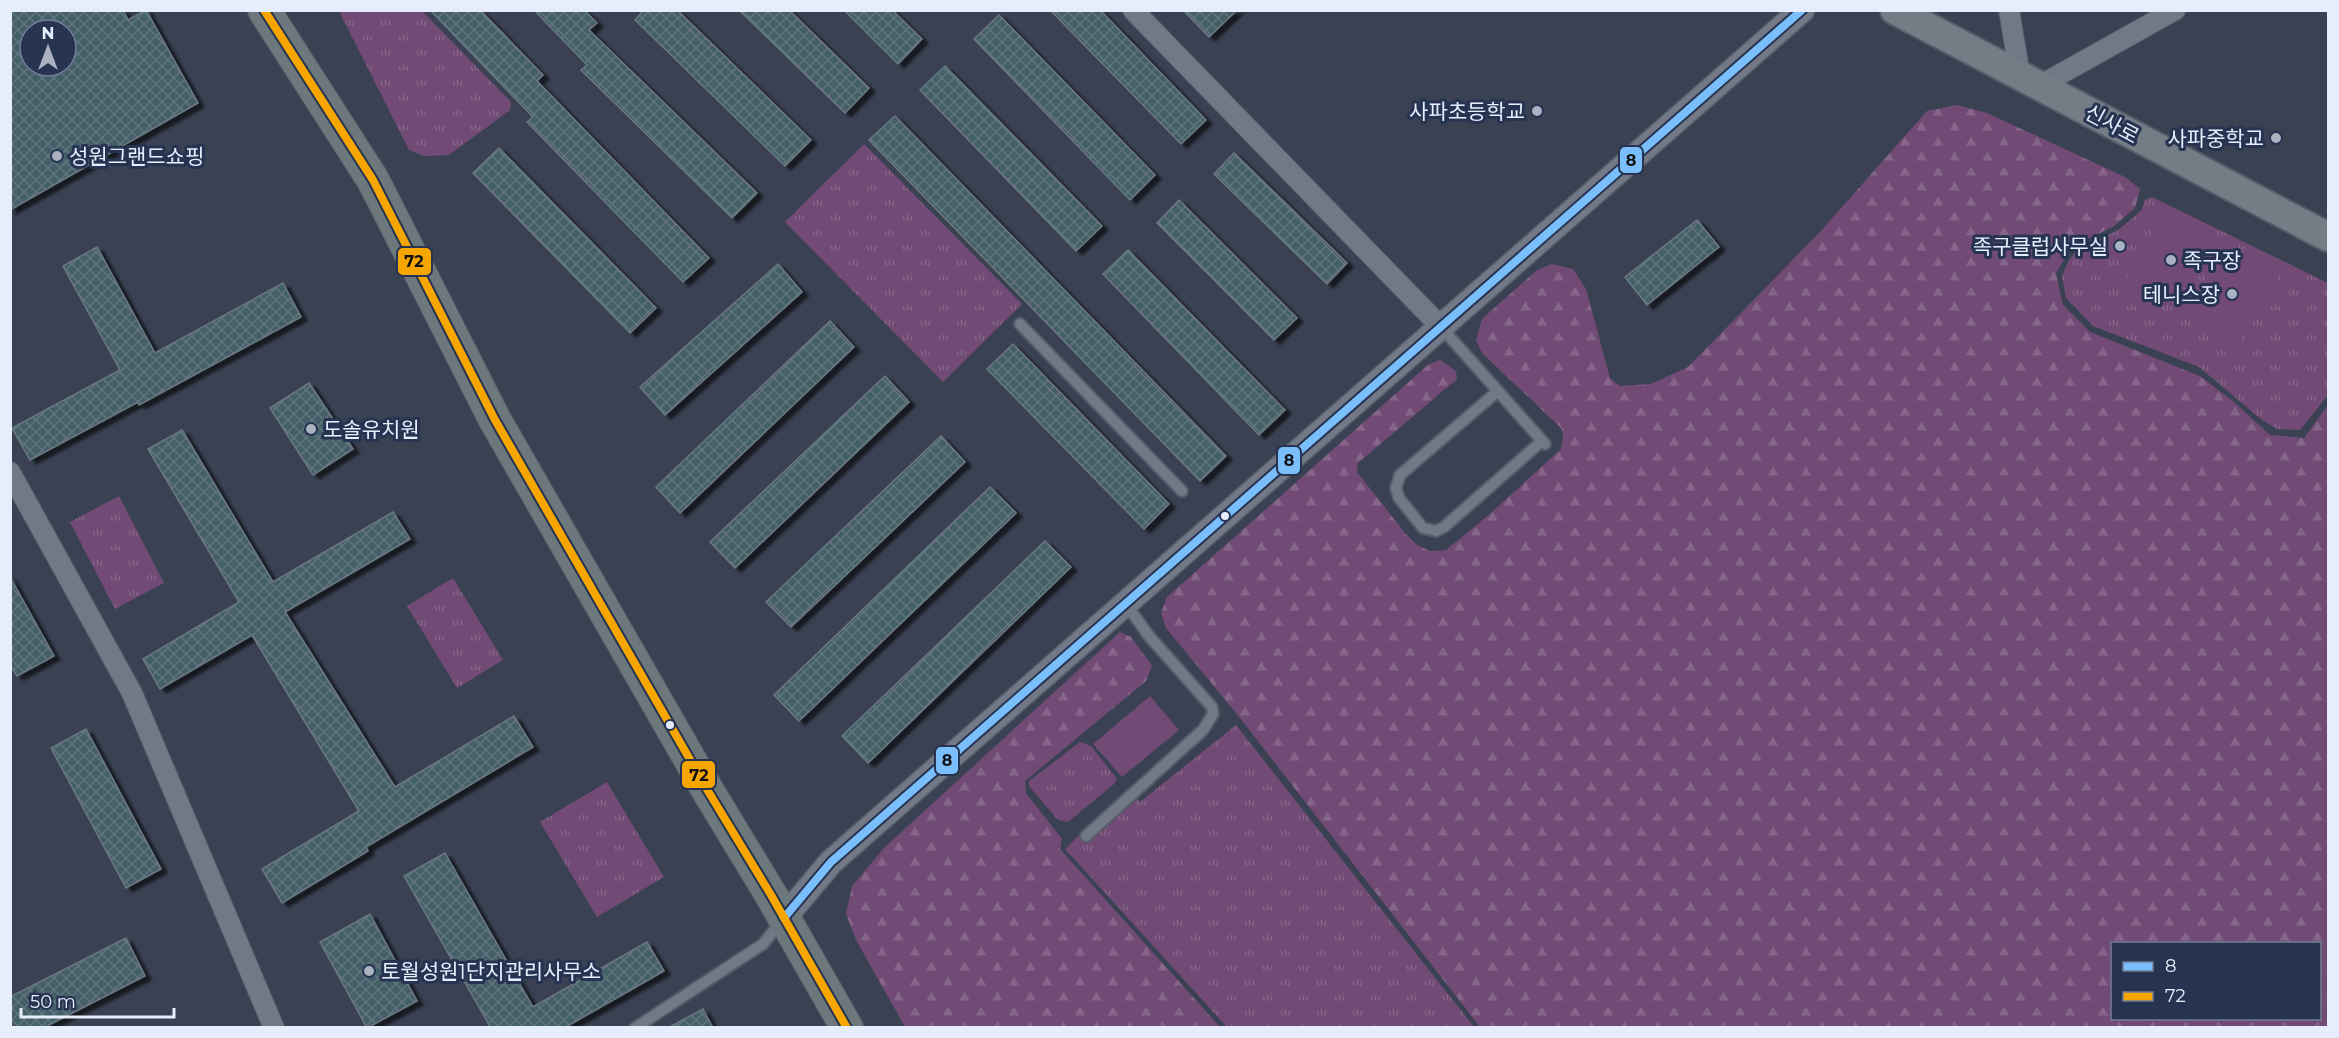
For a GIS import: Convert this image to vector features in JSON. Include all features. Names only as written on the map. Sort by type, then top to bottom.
[{"type":"main road","points":[[264,10],[373,180],[495,420],[847,1028]]},
{"type":"main road","name":"신사로","points":[[1895,10],[2328,237]]},
{"type":"street","points":[[1133,10],[1441,327]]},
{"type":"street","points":[[783,918],[828,865],[1802,10]]},
{"type":"street","points":[[2009,10],[2030,81],[2175,10]]},
{"type":"street","points":[[10,472],[132,693],[274,1028]]},
{"type":"lane","points":[[1020,324],[1182,491]]},
{"type":"lane","points":[[1441,327],[1498,391],[1543,443],[1444,527],[1436,531],[1423,528],[1399,498],[1396,488],[1400,475],[1498,391]]},
{"type":"lane","points":[[1086,836],[1203,730],[1213,714],[1212,707],[1149,636],[1126,604]]},
{"type":"lane","points":[[635,1028],[763,944],[783,918]]},
{"type":"green space","points":[[339,11],[422,11],[511,102],[510,110],[449,155],[424,156],[409,150]]},
{"type":"green space","points":[[1957,105],[1987,113],[2125,177],[2140,189],[2135,208],[2114,226],[2072,247],[2056,273],[2063,305],[2090,332],[2200,376],[2234,402],[2270,435],[2304,438],[2328,405],[2328,1027],[1480,1027],[1240,718],[1166,628],[1161,613],[1167,597],[1429,364],[1440,360],[1456,371],[1457,379],[1358,463],[1357,472],[1417,545],[1430,551],[1446,550],[1491,513],[1561,449],[1563,436],[1561,428],[1482,353],[1476,340],[1482,319],[1537,270],[1552,264],[1573,269],[1586,289],[1610,378],[1620,386],[1651,384],[1688,367],[1818,234],[1927,111]]},
{"type":"green space","points":[[864,144],[1022,304],[943,382],[785,222]]},
{"type":"green space","points":[[2152,197],[2328,283],[2328,395],[2300,430],[2277,429],[2262,420],[2199,367],[2093,326],[2066,298],[2062,276],[2069,260],[2078,249],[2118,230],[2141,211],[2145,200]]},
{"type":"green space","name":"족구장","points":[[2165,210],[2216,239],[2177,309],[2126,280]]},
{"type":"green space","name":"테니스장","points":[[2226,242],[2280,272],[2238,345],[2185,316]]},
{"type":"green space","points":[[119,496],[164,583],[115,609],[70,522]]},
{"type":"green space","points":[[453,578],[503,660],[457,688],[407,606]]},
{"type":"green space","points":[[1120,632],[1131,637],[1152,666],[1146,681],[1025,781],[1026,793],[1062,839],[1060,849],[1220,1027],[905,1027],[856,940],[846,914],[852,886],[885,847]]},
{"type":"green space","points":[[1150,696],[1179,730],[1122,777],[1093,744]]},
{"type":"green space","points":[[1236,725],[1474,1027],[1227,1027],[1065,849],[1128,788],[1140,802]]},
{"type":"green space","points":[[1080,742],[1091,746],[1117,779],[1068,822],[1058,820],[1029,786],[1029,781]]},
{"type":"green space","points":[[607,782],[664,877],[597,917],[540,822]]},
{"type":"building","name":"성원그랜드쇼핑","points":[[10,10],[123,10],[128,20],[146,10],[198,103],[10,210]]},
{"type":"building","points":[[430,10],[480,10],[543,75],[537,81],[709,258],[683,282],[527,122],[533,117]]},
{"type":"building","points":[[534,10],[584,10],[597,23],[589,30],[757,193],[732,218],[581,70],[587,65]]},
{"type":"building","points":[[644,10],[677,10],[811,140],[785,166],[635,20]]},
{"type":"building","points":[[739,10],[789,10],[869,88],[845,113]]},
{"type":"building","points":[[844,10],[892,10],[922,39],[898,64]]},
{"type":"building","points":[[1050,10],[1100,10],[1206,120],[1181,144]]},
{"type":"building","points":[[1183,10],[1237,10],[1209,37]]},
{"type":"building","points":[[999,15],[1155,175],[1130,200],[974,39]]},
{"type":"building","points":[[945,66],[1102,226],[1076,251],[920,90]]},
{"type":"building","points":[[895,116],[1226,456],[1200,481],[869,140]]},
{"type":"building","points":[[499,148],[656,308],[630,333],[473,173]]},
{"type":"building","points":[[1234,153],[1347,263],[1327,284],[1214,174]]},
{"type":"building","points":[[1179,200],[1297,318],[1274,340],[1157,223]]},
{"type":"building","points":[[1697,220],[1719,247],[1647,305],[1625,277]]},
{"type":"building","points":[[97,247],[155,353],[283,283],[301,317],[139,405],[138,402],[30,460],[12,428],[120,370],[63,266]]},
{"type":"building","points":[[1128,250],[1285,410],[1259,435],[1103,274]]},
{"type":"building","points":[[778,264],[802,292],[665,415],[640,387]]},
{"type":"building","points":[[830,321],[854,347],[680,513],[656,487]]},
{"type":"building","points":[[1013,344],[1169,504],[1144,529],[987,369]]},
{"type":"building","points":[[885,376],[909,402],[735,568],[710,542]]},
{"type":"building","name":"도솔유치원","points":[[309,383],[353,449],[313,475],[270,408]]},
{"type":"building","points":[[182,430],[273,582],[393,512],[410,539],[285,612],[395,787],[514,716],[533,747],[366,847],[368,851],[282,903],[262,869],[359,811],[252,635],[160,689],[143,659],[239,602],[148,449]]},
{"type":"building","points":[[941,436],[965,462],[791,627],[766,602]]},
{"type":"building","points":[[990,487],[1016,513],[799,721],[774,695]]},
{"type":"building","points":[[1045,541],[1071,567],[868,763],[842,736]]},
{"type":"building","points":[[10,577],[54,656],[17,676],[10,665]]},
{"type":"building","points":[[86,729],[161,869],[126,888],[51,748]]},
{"type":"building","points":[[445,853],[533,1007],[647,942],[664,971],[564,1028],[491,1028],[404,876]]},
{"type":"building","name":"토월성원1단지관리사무소","points":[[370,914],[417,1001],[367,1028],[320,942]]},
{"type":"building","points":[[126,938],[145,976],[43,1028],[10,1028],[10,997]]},
{"type":"building","points":[[703,1009],[713,1028],[668,1028]]},
{"type":"transit line","name":"72","points":[[264,10],[373,180],[495,420],[847,1028]]},
{"type":"transit line","name":"8","points":[[784,918],[831,862],[1802,10]]},
{"type":"place","name":"사파초등학교","points":[[1537,111]]},
{"type":"place","name":"사파중학교","points":[[2276,138]]},
{"type":"place","name":"성원그랜드쇼핑","points":[[57,156]]},
{"type":"place","name":"족구클럽사무실","points":[[2120,246]]},
{"type":"place","name":"족구장","points":[[2171,260]]},
{"type":"place","name":"테니스장","points":[[2232,294]]},
{"type":"place","name":"도솔유치원","points":[[311,429]]},
{"type":"place","name":"토월성원1단지관리사무소","points":[[369,971]]}]
